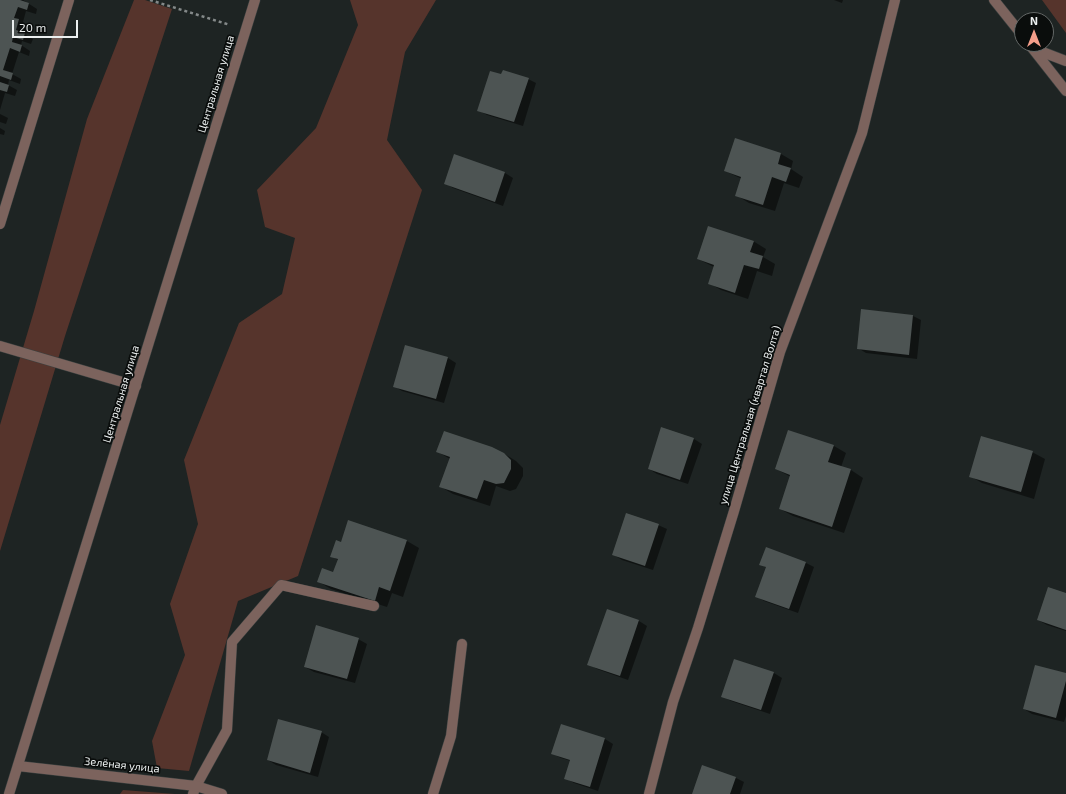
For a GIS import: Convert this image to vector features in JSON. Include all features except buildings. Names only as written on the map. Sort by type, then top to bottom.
[{"type":"street","points":[[0,224],[69,0]]},
{"type":"street","name":"Центральная улица","points":[[9,794],[246,30],[253,0]]},
{"type":"street","name":"улица Центральная (квартал Волта)","points":[[649,794],[673,702],[712,584],[780,352],[862,133],[895,0]]},
{"type":"street","points":[[994,0],[1014,26]]},
{"type":"street","points":[[1035,52],[1066,91]]},
{"type":"street","points":[[1044,52],[1066,62]]},
{"type":"street","points":[[0,346],[136,386]]},
{"type":"street","points":[[194,790],[227,730],[232,642],[281,585],[374,606]]},
{"type":"street","points":[[433,794],[451,736],[462,644]]},
{"type":"street","name":"Зелёная улица","points":[[18,766],[222,794]]},
{"type":"path","points":[[150,0],[246,30]]},
{"type":"shaded area","points":[[134,0],[145,0],[172,9],[65,336],[0,551],[0,425],[34,311],[87,119]]},
{"type":"shaded area","points":[[350,0],[436,0],[405,52],[387,140],[422,190],[298,576],[238,601],[189,771],[157,768],[152,741],[185,655],[170,604],[198,524],[184,460],[239,323],[282,294],[295,238],[265,227],[257,190],[316,128],[358,25]]},
{"type":"shaded area","points":[[1042,0],[1066,0],[1066,33],[1054,16],[1054,12],[1051,12]]},
{"type":"shaded area","points":[[123,790],[175,794],[120,794]]}]
